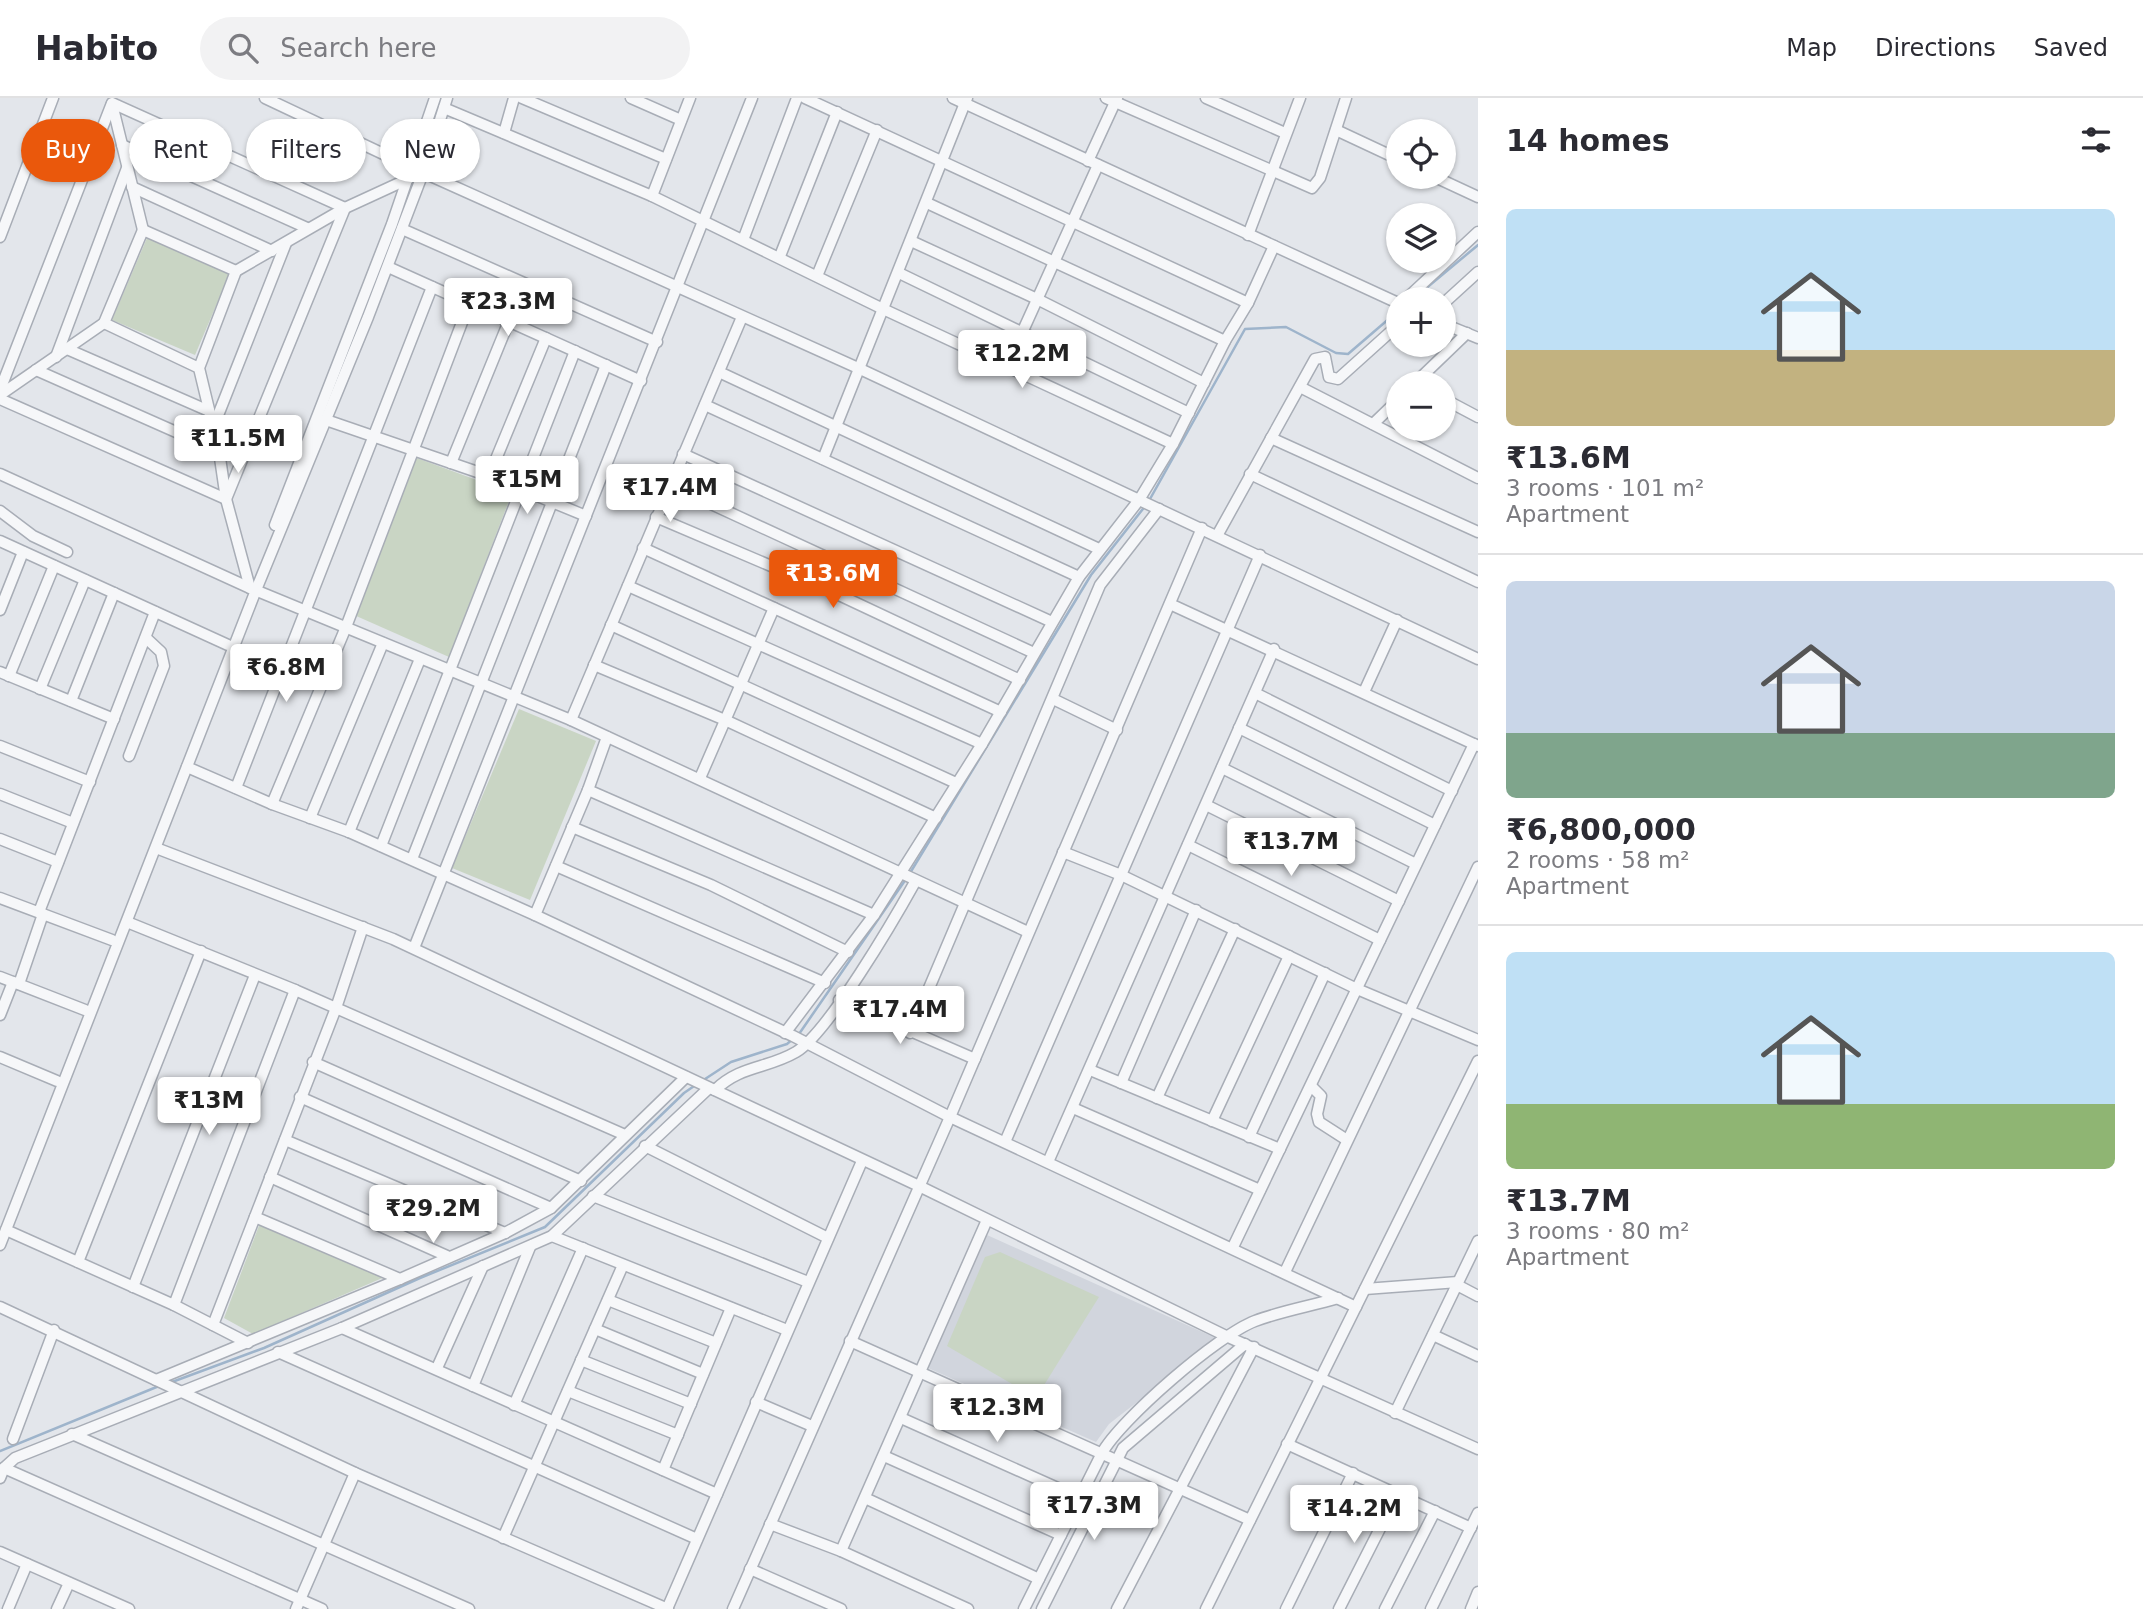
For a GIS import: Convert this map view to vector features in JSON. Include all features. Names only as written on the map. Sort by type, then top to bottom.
[{"type":"street","points":[[0,237],[2,224],[52,98]]},
{"type":"street","points":[[265,98],[380,156]]},
{"type":"street","points":[[429,119],[435,98]]},
{"type":"street","points":[[503,133],[514,98]]},
{"type":"street","points":[[522,98],[666,159]]},
{"type":"street","points":[[631,98],[681,120]]},
{"type":"street","points":[[652,196],[690,98]]},
{"type":"street","points":[[414,948],[752,98]]},
{"type":"street","points":[[743,240],[797,98]]},
{"type":"street","points":[[805,98],[1248,303]]},
{"type":"street","points":[[953,98],[967,101],[1093,163],[1386,297]]},
{"type":"street","points":[[1206,98],[1285,133]]},
{"type":"street","points":[[1248,235],[1300,98]]},
{"type":"street","points":[[1007,366],[1073,220],[1113,99],[1272,172],[1315,187],[1346,98]]},
{"type":"street","points":[[111,101],[345,208]]},
{"type":"street","points":[[111,101],[143,230],[104,323],[0,397],[226,499]]},
{"type":"street","points":[[0,390],[111,101]]},
{"type":"street","points":[[823,459],[967,101]]},
{"type":"street","points":[[446,103],[503,133],[652,196],[780,256],[883,309],[1173,444]]},
{"type":"street","points":[[780,256],[837,112]]},
{"type":"street","points":[[817,276],[877,130]]},
{"type":"street","points":[[1336,130],[1386,153]]},
{"type":"street","points":[[122,145],[307,228]]},
{"type":"street","points":[[56,357],[127,168]]},
{"type":"street","points":[[253,589],[226,499],[219,451],[199,368],[236,271],[307,228],[397,182]]},
{"type":"street","points":[[3,1228],[156,848],[253,589],[411,182]]},
{"type":"street","points":[[0,1245],[3,1228],[57,1081],[228,645],[326,419],[402,229],[413,182]]},
{"type":"street","points":[[436,182],[679,285],[742,317],[858,368],[1139,500],[1219,534],[1478,659]]},
{"type":"street","points":[[132,187],[272,251]]},
{"type":"street","points":[[1456,187],[1478,197]]},
{"type":"street","points":[[927,203],[1225,341]]},
{"type":"street","points":[[226,499],[345,208]]},
{"type":"street","points":[[402,229],[657,342]]},
{"type":"street","points":[[143,230],[236,271]]},
{"type":"street","points":[[1419,287],[1478,232]]},
{"type":"street","points":[[911,241],[1037,299],[1204,383]]},
{"type":"street","points":[[213,428],[286,243]]},
{"type":"street","points":[[322,1609],[298,1604],[2,1473],[12,1459],[342,1328],[552,1236],[645,1146],[712,1089],[734,1074],[785,1057],[825,983],[874,915],[936,818],[1079,577],[1139,500],[1173,444],[1225,341],[1248,303],[1274,246]]},
{"type":"street","points":[[387,267],[641,381]]},
{"type":"street","points":[[1456,292],[1478,272]]},
{"type":"street","points":[[899,273],[1189,413]]},
{"type":"street","points":[[236,788],[308,610],[432,287]]},
{"type":"street","points":[[272,804],[346,627],[469,304]]},
{"type":"street","points":[[571,720],[742,317]]},
{"type":"street","points":[[451,463],[509,321]]},
{"type":"street","points":[[104,323],[199,368]]},
{"type":"street","points":[[1431,371],[1473,336],[1456,329]]},
{"type":"street","points":[[1219,534],[1315,359],[1325,357],[1329,377],[1338,379],[1386,336]]},
{"type":"street","points":[[489,476],[546,338]]},
{"type":"street","points":[[67,349],[209,411]]},
{"type":"street","points":[[380,846],[452,669],[575,351]]},
{"type":"street","points":[[412,859],[484,682],[551,500],[606,365]]},
{"type":"street","points":[[36,370],[219,451]]},
{"type":"street","points":[[719,372],[1099,550]]},
{"type":"street","points":[[1300,387],[1478,478]]},
{"type":"street","points":[[705,405],[1079,577]]},
{"type":"street","points":[[1456,406],[1478,418]]},
{"type":"street","points":[[1373,424],[1386,412]]},
{"type":"street","points":[[326,419],[489,476],[586,516]]},
{"type":"street","points":[[1270,439],[1478,532]]},
{"type":"street","points":[[683,454],[1052,622]]},
{"type":"street","points":[[0,474],[253,589],[571,720],[700,778],[915,882],[1028,932]]},
{"type":"street","points":[[1250,474],[1478,582]]},
{"type":"street","points":[[670,485],[1034,653]]},
{"type":"street","points":[[910,1033],[1100,585],[1159,509]]},
{"type":"street","points":[[0,510],[33,536],[67,552]]},
{"type":"street","points":[[656,517],[837,594],[1020,680]]},
{"type":"street","points":[[733,1609],[950,1117],[1202,528]]},
{"type":"street","points":[[0,541],[228,645]]},
{"type":"street","points":[[643,548],[1001,712]]},
{"type":"street","points":[[0,610],[23,552]]},
{"type":"street","points":[[1005,1142],[1261,555]]},
{"type":"street","points":[[54,566],[4,674],[114,719]]},
{"type":"street","points":[[40,689],[85,580]]},
{"type":"street","points":[[628,586],[982,744]]},
{"type":"street","points":[[71,701],[114,593]]},
{"type":"street","points":[[1170,604],[1274,649],[1476,745],[1416,864],[1233,1247]]},
{"type":"street","points":[[700,778],[774,608]]},
{"type":"street","points":[[0,1015],[16,983],[58,862],[155,612]]},
{"type":"street","points":[[1364,692],[1397,620]]},
{"type":"street","points":[[611,625],[956,783]]},
{"type":"street","points":[[129,756],[164,666],[161,652],[146,638]]},
{"type":"street","points":[[310,818],[383,643]]},
{"type":"street","points":[[1048,1162],[1274,649]]},
{"type":"street","points":[[349,832],[420,659]]},
{"type":"street","points":[[594,665],[725,720],[936,818]]},
{"type":"street","points":[[1255,693],[1452,791]]},
{"type":"street","points":[[1053,699],[1117,730]]},
{"type":"street","points":[[1239,728],[1435,825]]},
{"type":"street","points":[[535,915],[588,790],[607,737]]},
{"type":"street","points":[[0,746],[90,782]]},
{"type":"street","points":[[187,767],[272,804],[349,832],[535,915],[797,1038],[950,1117],[1233,1247],[1356,1307]]},
{"type":"street","points":[[1222,768],[1416,864]]},
{"type":"street","points":[[588,790],[874,915]]},
{"type":"street","points":[[0,793],[73,823]]},
{"type":"street","points":[[1206,804],[1399,901]]},
{"type":"street","points":[[572,827],[711,885],[848,952]]},
{"type":"street","points":[[0,839],[58,862]]},
{"type":"street","points":[[1188,845],[1380,940]]},
{"type":"street","points":[[156,848],[414,948],[919,1186],[1226,1336],[1478,1449]]},
{"type":"street","points":[[1063,852],[1121,874],[1357,989],[1478,1040]]},
{"type":"street","points":[[556,866],[825,983]]},
{"type":"street","points":[[1284,1272],[1478,867]]},
{"type":"street","points":[[797,1038],[839,1000],[896,918],[915,882]]},
{"type":"street","points":[[0,898],[112,940]]},
{"type":"street","points":[[1121,1083],[1196,910]]},
{"type":"street","points":[[127,922],[295,990],[625,1135]]},
{"type":"street","points":[[213,1325],[336,1008],[363,927]]},
{"type":"street","points":[[1157,1098],[1235,929]]},
{"type":"street","points":[[78,1262],[201,951]]},
{"type":"street","points":[[1212,1121],[1289,956]]},
{"type":"street","points":[[1249,1137],[1325,973]]},
{"type":"street","points":[[134,1287],[255,975]]},
{"type":"street","points":[[0,978],[85,1010]]},
{"type":"street","points":[[174,1305],[295,990]]},
{"type":"street","points":[[839,1000],[975,1059]]},
{"type":"street","points":[[0,1057],[57,1081]]},
{"type":"street","points":[[1206,1609],[1478,1060]]},
{"type":"street","points":[[313,1062],[581,1181]]},
{"type":"street","points":[[1090,1070],[1280,1149]]},
{"type":"street","points":[[156,1380],[400,1279],[447,1256],[505,1233],[551,1208],[686,1077]]},
{"type":"street","points":[[1311,1086],[1321,1096],[1317,1114],[1319,1122],[1347,1140]]},
{"type":"street","points":[[300,1097],[551,1208]]},
{"type":"street","points":[[1073,1108],[1260,1189]]},
{"type":"street","points":[[285,1140],[505,1233]]},
{"type":"street","points":[[645,1146],[828,1238]]},
{"type":"street","points":[[0,1307],[355,1473],[667,1609],[862,1161]]},
{"type":"street","points":[[270,1177],[447,1256]]},
{"type":"street","points":[[593,1196],[808,1282]]},
{"type":"street","points":[[255,1217],[400,1279]]},
{"type":"street","points":[[841,1551],[987,1220]]},
{"type":"street","points":[[3,1228],[174,1305],[248,1343]]},
{"type":"street","points":[[552,1236],[787,1330]]},
{"type":"street","points":[[1395,1413],[1458,1284],[1475,1256],[1478,1241]]},
{"type":"street","points":[[473,1386],[530,1247]]},
{"type":"street","points":[[514,1405],[583,1248]]},
{"type":"street","points":[[503,1538],[623,1265]]},
{"type":"street","points":[[438,1368],[482,1266]]},
{"type":"street","points":[[1365,1289],[1458,1284],[1478,1296]]},
{"type":"street","points":[[1024,1609],[1102,1453],[1117,1430],[1226,1336],[1255,1321],[1338,1298]]},
{"type":"street","points":[[608,1300],[716,1343]]},
{"type":"street","points":[[663,1470],[731,1308]]},
{"type":"street","points":[[342,1328],[438,1368],[514,1405],[717,1494]]},
{"type":"street","points":[[595,1329],[703,1374]]},
{"type":"street","points":[[13,1439],[54,1330]]},
{"type":"street","points":[[1433,1335],[1478,1356]]},
{"type":"street","points":[[850,1341],[1250,1520]]},
{"type":"street","points":[[1042,1609],[1117,1460],[1132,1438],[1250,1345]]},
{"type":"street","points":[[1117,1609],[1250,1345]]},
{"type":"street","points":[[278,1352],[697,1539]]},
{"type":"street","points":[[582,1360],[691,1404]]},
{"type":"street","points":[[568,1391],[678,1435]]},
{"type":"street","points":[[756,1402],[812,1426]]},
{"type":"street","points":[[901,1418],[1080,1498]]},
{"type":"street","points":[[72,1434],[469,1609]]},
{"type":"street","points":[[1287,1444],[1471,1528]]},
{"type":"street","points":[[884,1456],[1061,1535]]},
{"type":"street","points":[[298,1604],[355,1473]]},
{"type":"street","points":[[1286,1609],[1353,1473]]},
{"type":"street","points":[[1339,1609],[1397,1495]]},
{"type":"street","points":[[865,1498],[1039,1578]]},
{"type":"street","points":[[1385,1609],[1435,1511]]},
{"type":"street","points":[[1431,1609],[1478,1513]]},
{"type":"street","points":[[770,1524],[841,1551],[968,1609]]},
{"type":"street","points":[[0,1552],[69,1583],[106,1604],[129,1609]]},
{"type":"street","points":[[8,1609],[27,1564]]},
{"type":"street","points":[[750,1569],[841,1609]]},
{"type":"street","points":[[57,1609],[69,1583]]},
{"type":"street","points":[[1471,1609],[1478,1592]]},
{"type":"street","points":[[805,1609],[810,1596]]},
{"type":"shaded area","points":[[987,1235],[1218,1339],[1109,1424],[1096,1442],[928,1368]]},
{"type":"green space","points":[[147,238],[230,273],[195,355],[112,320]]},
{"type":"green space","points":[[414,457],[512,493],[449,657],[354,615]]},
{"type":"green space","points":[[519,709],[596,741],[530,900],[452,868]]},
{"type":"green space","points":[[260,1223],[387,1276],[253,1334],[224,1318]]},
{"type":"green space","points":[[1000,1252],[1099,1297],[1036,1398],[947,1346],[985,1257]]},
{"type":"waterway","points":[[1428,287],[1478,245]]},
{"type":"waterway","points":[[1150,499],[1245,329],[1286,327],[1336,353],[1348,354],[1386,321]]},
{"type":"waterway","points":[[910,873],[1091,575],[1146,505]]},
{"type":"waterway","points":[[799,1034],[906,879]]},
{"type":"waterway","points":[[702,1081],[731,1062],[787,1044],[794,1038]]},
{"type":"waterway","points":[[172,1382],[264,1348],[420,1278],[545,1227],[684,1093],[697,1084]]},
{"type":"waterway","points":[[0,1451],[159,1386]]}]
